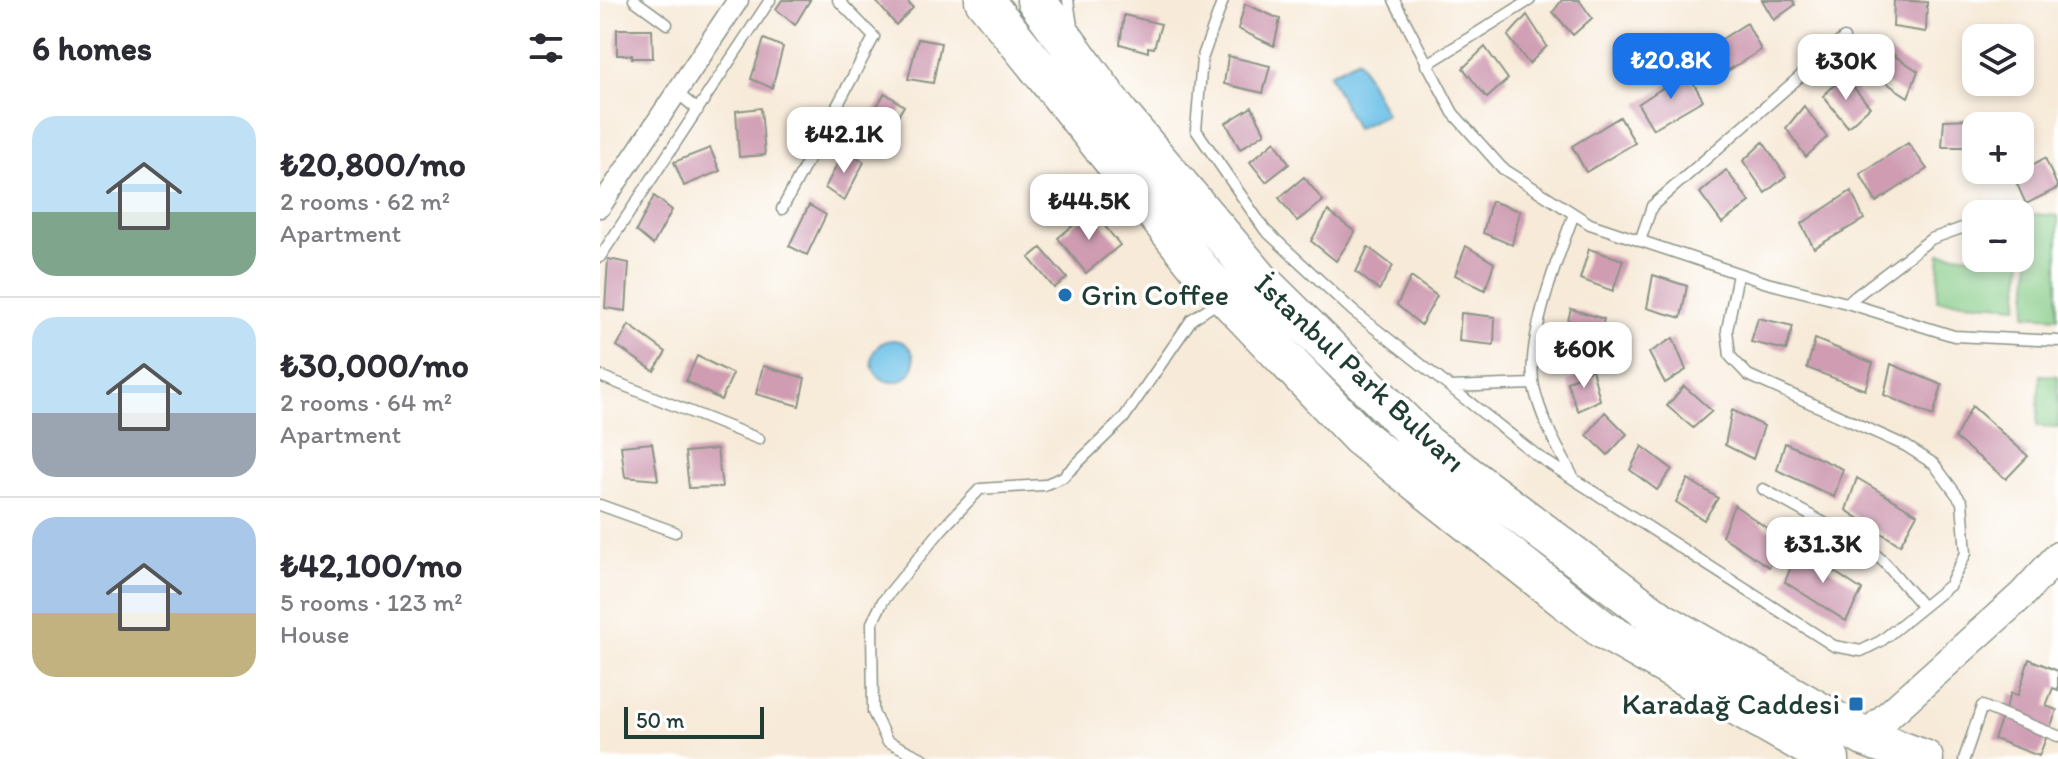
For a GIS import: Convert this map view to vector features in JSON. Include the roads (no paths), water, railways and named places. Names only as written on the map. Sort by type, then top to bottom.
[{"type":"highway","name":"İstanbul Park Bulvarı","points":[[1036,0],[1120,115],[1260,280],[1427,445],[1661,621],[1864,737],[1924,759]]},
{"type":"highway","name":"İstanbul Park Bulvarı","points":[[989,2],[1204,274],[1360,437],[1602,629],[1830,759]]},
{"type":"street","points":[[600,207],[738,0]]},
{"type":"street","points":[[1864,737],[2022,595],[2058,556]]},
{"type":"lane","points":[[634,0],[667,24]]},
{"type":"lane","points":[[600,257],[770,0]]},
{"type":"lane","points":[[782,209],[874,37],[838,0]]},
{"type":"lane","points":[[1068,0],[1077,55]]},
{"type":"lane","points":[[1223,0],[1202,59],[1196,130],[1265,230],[1353,311],[1539,457],[1834,646],[1861,651],[1881,641],[1950,585],[1966,553],[1962,502],[1934,464],[1906,446],[1748,375],[1730,356],[1727,330],[1738,274]]},
{"type":"lane","points":[[1394,0],[1453,113],[1502,168],[1590,224],[1738,274],[1954,336],[2058,341]]},
{"type":"lane","points":[[1426,65],[1530,0]]},
{"type":"lane","points":[[1640,241],[1652,206],[1844,38]]},
{"type":"lane","points":[[676,92],[698,110]]},
{"type":"lane","points":[[1574,214],[1554,267],[1536,339],[1533,384],[1546,425],[1574,480]]},
{"type":"lane","points":[[1847,303],[1931,239],[1962,228]]},
{"type":"lane","points":[[924,759],[887,741],[873,712],[872,623],[883,601],[942,529],[980,489],[1044,485],[1063,477],[1123,419],[1192,319],[1225,297]]},
{"type":"lane","points":[[600,376],[759,439]]},
{"type":"lane","points":[[1450,387],[1533,384]]},
{"type":"lane","points":[[1763,489],[1867,547],[1923,607]]},
{"type":"lane","points":[[600,505],[675,532]]},
{"type":"lane","points":[[1964,759],[1982,706],[2058,736]]},
{"type":"water","points":[[1358,59],[1386,114],[1356,129],[1329,74]]},
{"type":"water","points":[[893,340],[908,346],[914,361],[908,376],[893,382],[878,376],[872,361],[878,346]]},
{"type":"place","name":"Grin Coffee","points":[[1065,295]]},
{"type":"place","name":"Karadağ Caddesi","points":[[1856,704]]}]
